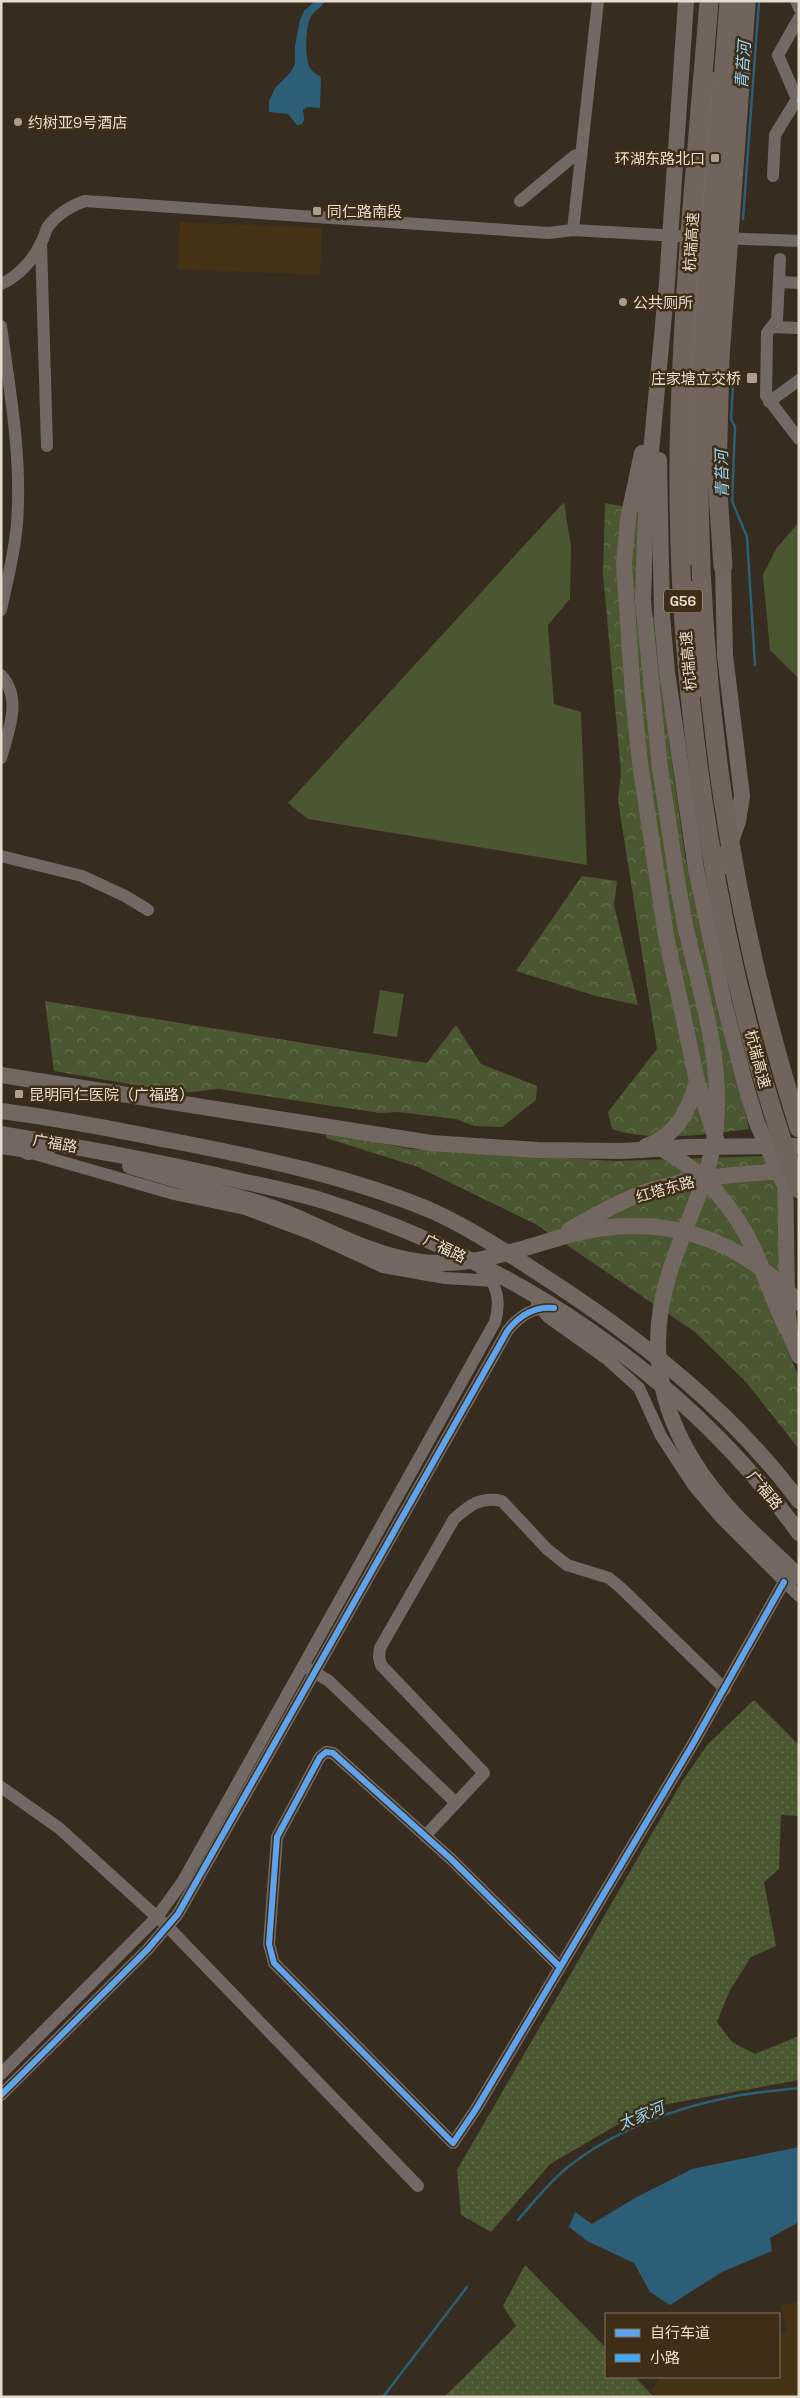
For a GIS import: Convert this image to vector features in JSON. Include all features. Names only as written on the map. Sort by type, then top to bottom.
[{"type":"highway","name":"杭瑞高速","points":[[709,1],[680,416],[680,513],[685,622],[700,767],[728,931],[765,1085],[794,1188]]},
{"type":"highway","name":"杭瑞高速","points":[[729,1],[702,369],[699,461],[702,579],[713,709],[733,852],[766,1011],[799,1128]]},
{"type":"highway","points":[[723,566],[716,478],[720,358],[746,1]]},
{"type":"main road","points":[[686,1],[670,236],[646,505],[643,602],[660,768],[678,886],[716,1073],[716,1128],[705,1181],[673,1263],[663,1299],[658,1337],[661,1384],[675,1428],[697,1468],[736,1516],[792,1579]]},
{"type":"main road","points":[[717,1],[690,411],[690,519],[699,695],[722,867],[753,1020],[780,1118],[792,1146],[794,1188],[788,1259],[790,1335]]},
{"type":"main road","points":[[658,387],[662,616],[667,672],[696,869],[724,1003],[755,1115],[768,1146],[794,1188]]},
{"type":"main road","points":[[658,387],[628,519],[624,564],[628,637],[638,744],[666,936],[697,1080],[718,1147]]},
{"type":"main road","points":[[722,867],[738,821],[742,796],[725,655],[723,566]]},
{"type":"main road","points":[[666,936],[672,918],[696,869]]},
{"type":"main road","points":[[1,1075],[431,1142],[538,1150],[792,1146]]},
{"type":"main road","points":[[633,1150],[658,1142],[682,1120],[692,1100],[697,1080]]},
{"type":"main road","name":"广福路","points":[[1,1111],[281,1162],[334,1176],[430,1211],[476,1233],[616,1324],[670,1367],[739,1432],[779,1475],[799,1501]]},
{"type":"main road","name":"广福路","points":[[1,1134],[199,1171],[326,1202],[420,1236],[473,1262],[524,1289],[547,1308],[607,1342],[659,1383],[727,1447],[765,1488],[799,1533]]},
{"type":"main road","points":[[1,1138],[28,1152],[55,1144],[218,1192],[281,1211],[372,1250],[411,1260],[443,1263],[468,1262],[499,1256],[584,1232],[624,1226],[653,1227],[685,1232],[717,1242],[740,1253],[768,1272],[799,1303]]},
{"type":"main road","points":[[662,1149],[680,1158],[732,1211],[755,1252],[775,1306],[799,1356]]},
{"type":"main road","name":"红塔东路","points":[[542,1244],[623,1202],[669,1185],[708,1178],[799,1170]]},
{"type":"main road","points":[[788,1259],[799,1231]]},
{"type":"street","points":[[573,230],[598,1]]},
{"type":"street","points":[[796,1],[799,8]]},
{"type":"street","points":[[773,176],[775,135],[798,100],[778,55],[799,18]]},
{"type":"street","points":[[520,201],[574,156],[581,154]]},
{"type":"street","points":[[1,284],[10,280],[28,264],[41,243],[47,228],[55,220],[70,207],[85,201],[549,233],[573,230],[701,238],[799,241]]},
{"type":"street","points":[[41,243],[47,446]]},
{"type":"street","points":[[780,258],[777,320],[767,333],[766,396],[799,439]]},
{"type":"street","points":[[779,282],[799,282]]},
{"type":"street","points":[[1,326],[17,447],[18,478],[17,525],[1,610]]},
{"type":"street","points":[[772,327],[799,328]]},
{"type":"street","points":[[769,402],[799,380]]},
{"type":"street","points":[[1,675],[8,684],[13,700],[1,758]]},
{"type":"street","points":[[1,856],[82,876],[125,896],[148,910]]},
{"type":"street","points":[[1,1148],[28,1152],[174,1194],[245,1209],[271,1217],[383,1267],[445,1278],[491,1279],[524,1289]]},
{"type":"street","points":[[1,2095],[168,1926],[187,1900],[310,1669],[338,1604],[495,1322],[499,1301],[497,1290],[491,1279],[473,1262]]},
{"type":"street","points":[[1,2074],[158,1917],[183,1881],[310,1669],[350,1610],[508,1330],[525,1314],[547,1308],[548,1317],[607,1359],[638,1388],[662,1436],[693,1485],[722,1519],[792,1579],[799,1596]]},
{"type":"street","points":[[437,1426],[449,1433]]},
{"type":"street","points":[[425,1836],[484,1772],[381,1665],[379,1657],[380,1648],[454,1519],[471,1504],[482,1500],[502,1501],[547,1549],[567,1565],[609,1578],[725,1689]]},
{"type":"street","points":[[560,1967],[425,1836],[333,1753],[326,1752],[320,1756],[277,1837],[269,1944],[274,1963],[453,2143],[476,2109],[792,1579]]},
{"type":"street","points":[[338,1604],[350,1610]]},
{"type":"street","points":[[310,1669],[329,1681],[456,1804]]},
{"type":"street","points":[[1,1787],[59,1828],[168,1926],[418,2186]]},
{"type":"shaded area","points":[[180,222],[322,228],[320,275],[178,269]]},
{"type":"shaded area","points":[[799,2301],[799,2397],[657,2397],[651,2391],[661,2378],[780,2378],[780,2334],[787,2331],[781,2306]]},
{"type":"green space","points":[[564,502],[571,546],[570,599],[548,625],[554,704],[581,712],[587,865],[308,819],[288,803]]},
{"type":"green space","points":[[605,503],[637,509],[643,617],[655,617],[669,742],[685,855],[718,1013],[735,1065],[749,1129],[680,1136],[645,1136],[612,1129],[608,1112],[657,1049],[618,800],[621,773],[603,573]]},
{"type":"green space","points":[[799,522],[799,679],[770,650],[763,575],[776,549]]},
{"type":"green space","points":[[582,876],[617,881],[614,905],[638,1005],[596,996],[516,971]]},
{"type":"green space","points":[[380,990],[404,994],[397,1037],[373,1033]]},
{"type":"green space","points":[[45,1001],[427,1063],[456,1025],[481,1064],[537,1086],[536,1100],[502,1127],[474,1126],[456,1119],[398,1112],[380,1113],[219,1089],[182,1093],[54,1071]]},
{"type":"green space","points":[[327,1132],[410,1149],[615,1161],[766,1156],[781,1191],[781,1258],[774,1317],[799,1378],[799,1449],[746,1382],[695,1332],[537,1225],[418,1167],[326,1138]]},
{"type":"green space","points":[[754,1700],[798,1744],[799,1816],[781,1815],[779,1869],[764,1882],[776,1946],[751,1957],[729,1992],[717,2022],[732,2042],[755,2054],[799,2036],[799,2080],[646,2108],[550,2164],[491,2232],[461,2215],[457,2170],[683,1780],[708,1744]]},
{"type":"green space","points":[[525,2265],[605,2347],[605,2378],[636,2378],[654,2397],[444,2397],[516,2326],[503,2306]]},
{"type":"water","points":[[315,1],[325,1],[310,19],[306,48],[310,68],[321,77],[320,108],[307,107],[303,110],[304,120],[302,124],[297,125],[288,114],[269,112],[269,101],[275,88],[290,73],[295,64],[295,46],[300,20],[304,11]]},
{"type":"water","points":[[799,2147],[799,2222],[770,2238],[772,2251],[722,2272],[670,2305],[650,2292],[634,2263],[587,2241],[569,2227],[575,2212],[592,2224],[635,2198],[692,2169]]},
{"type":"waterway","name":"青苔河","points":[[743,219],[759,1]]},
{"type":"waterway","name":"青苔河","points":[[734,370],[731,419],[735,427],[732,501],[747,537],[755,665]]},
{"type":"waterway","name":"太家河","points":[[518,2220],[548,2186],[568,2167],[604,2142],[624,2132],[666,2114],[709,2102],[748,2094],[799,2088]]},
{"type":"waterway","name":"太家河","points":[[383,2397],[467,2287]]},
{"type":"cycle path","points":[[1,2095],[147,1950],[178,1914],[508,1330],[517,1320],[534,1310],[554,1308]]},
{"type":"cycle path","points":[[560,1967],[451,1859],[333,1753],[326,1752],[320,1757],[277,1837],[269,1944],[274,1963],[453,2143],[476,2109],[694,1742],[784,1582]]},
{"type":"place","name":"约树亚9号酒店","points":[[18,122]]},
{"type":"place","name":"环湖东路北口","points":[[715,158]]},
{"type":"place","name":"同仁路南段","points":[[317,211]]},
{"type":"place","name":"公共厕所","points":[[623,302]]},
{"type":"place","name":"庄家塘立交桥","points":[[752,378]]},
{"type":"place","name":"昆明同仁医院（广福路）","points":[[19,1094]]}]
